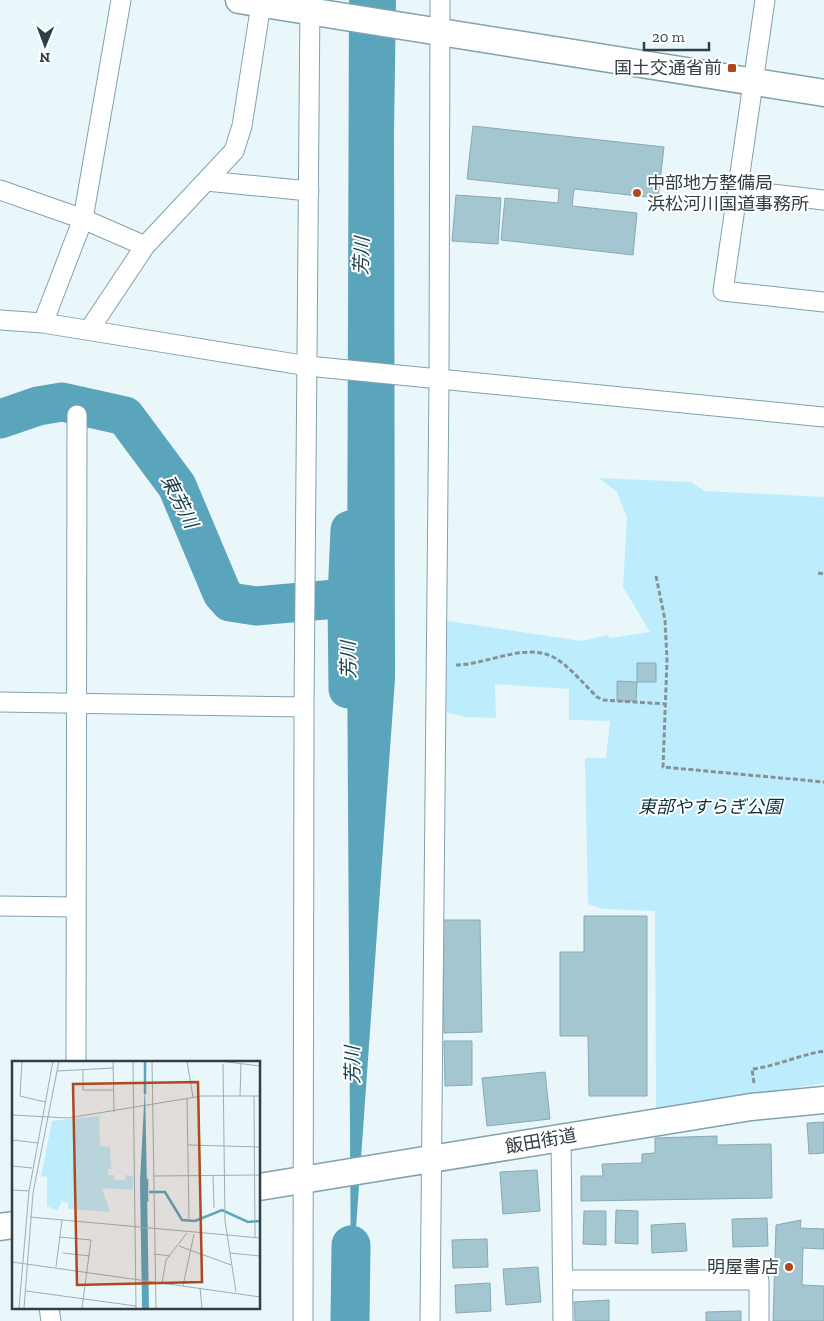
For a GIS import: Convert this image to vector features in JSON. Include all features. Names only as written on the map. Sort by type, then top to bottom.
[{"type":"street","points":[[43,323],[83,219],[121,0]]},
{"type":"street","points":[[430,1321],[436,666],[435,32],[440,0]]},
{"type":"street","points":[[765,0],[723,291],[824,302]]},
{"type":"street","points":[[90,330],[144,246],[234,151],[242,126],[250,2],[314,9],[435,32],[824,93]]},
{"type":"street","points":[[303,1321],[304,707],[311,367],[309,191],[314,9]]},
{"type":"street","points":[[206,181],[309,191]]},
{"type":"street","points":[[0,190],[83,219],[144,246]]},
{"type":"street","points":[[737,190],[824,200]]},
{"type":"street","points":[[0,320],[43,323],[90,330],[311,367],[708,404],[824,417]]},
{"type":"street","points":[[76,1061],[77,415]]},
{"type":"street","points":[[0,702],[304,707]]},
{"type":"street","points":[[0,906],[76,907]]},
{"type":"street","name":"飯田街道","points":[[260,1187],[758,1106],[824,1100]]},
{"type":"street","points":[[561,1137],[563,1321]]},
{"type":"street","points":[[563,1280],[759,1280],[759,1321]]},
{"type":"street","points":[[49,1308],[51,1321]]},
{"type":"path","points":[[818,573],[824,574]]},
{"type":"path","points":[[656,576],[664,620],[667,660],[663,767],[824,781]]},
{"type":"path","points":[[436,666],[477,663],[520,653],[547,654],[560,661],[597,697],[603,700],[666,704]]},
{"type":"path","points":[[758,1106],[752,1069],[768,1067],[810,1053],[824,1051]]},
{"type":"green space","name":"東部やすらぎ公園","points":[[599,478],[691,482],[705,491],[824,497],[824,1083],[656,1111],[655,911],[603,909],[588,904],[585,758],[606,758],[610,721],[569,720],[569,689],[495,684],[496,718],[465,717],[442,711],[442,620],[582,641],[607,635],[610,638],[650,632],[623,587],[627,517],[617,492]]},
{"type":"water","points":[[349,0],[396,0],[394,131],[395,679],[351,1299],[347,636]]},
{"type":"building","name":"中部地方整備局 浜松河川国道事務所","points":[[473,126],[664,147],[658,198],[574,189],[572,206],[637,213],[633,255],[501,240],[505,198],[558,203],[559,189],[467,179]]},
{"type":"building","points":[[456,195],[501,198],[498,244],[452,241]]},
{"type":"building","points":[[637,663],[656,663],[656,682],[637,682]]},
{"type":"building","points":[[617,681],[637,682],[636,701],[617,701]]},
{"type":"building","points":[[584,916],[647,916],[647,1096],[589,1096],[588,1036],[560,1036],[560,952],[584,952]]},
{"type":"building","points":[[442,920],[480,920],[482,1032],[444,1033]]},
{"type":"building","points":[[444,1041],[472,1041],[472,1085],[445,1086]]},
{"type":"building","points":[[545,1072],[550,1119],[487,1126],[482,1078]]},
{"type":"building","points":[[824,1122],[824,1153],[809,1154],[807,1123]]},
{"type":"building","points":[[717,1136],[717,1145],[771,1144],[772,1198],[581,1201],[581,1176],[603,1176],[602,1164],[642,1163],[642,1154],[655,1153],[655,1138]]},
{"type":"building","points":[[537,1170],[540,1211],[503,1214],[500,1172]]},
{"type":"building","points":[[616,1210],[638,1211],[638,1244],[615,1243]]},
{"type":"building","points":[[584,1211],[606,1211],[606,1245],[583,1244]]},
{"type":"building","points":[[767,1218],[768,1246],[733,1247],[732,1219]]},
{"type":"building","name":"明屋書店","points":[[801,1220],[800,1228],[824,1229],[824,1249],[803,1248],[802,1285],[824,1286],[824,1321],[773,1321],[776,1225]]},
{"type":"building","points":[[685,1223],[687,1251],[652,1253],[651,1225]]},
{"type":"building","points":[[487,1239],[488,1267],[453,1268],[452,1240]]},
{"type":"building","points":[[538,1267],[541,1302],[506,1305],[503,1269]]},
{"type":"building","points":[[490,1283],[491,1311],[456,1313],[455,1285]]},
{"type":"building","points":[[609,1300],[609,1321],[575,1321],[574,1302]]},
{"type":"building","points":[[741,1311],[741,1321],[706,1321],[706,1312]]},
{"type":"waterway","name":"東芳川","points":[[0,419],[38,406],[62,402],[125,416],[177,486],[222,593],[230,602],[256,606],[347,598]]},
{"type":"waterway","name":"芳川","points":[[348,689],[347,598],[350,530]]},
{"type":"waterway","name":"芳川","points":[[350,1321],[351,1245]]},
{"type":"place","name":"国土交通省前","points":[[732,68]]},
{"type":"place","name":"中部地方整備局 浜松河川国道事務所","points":[[637,193]]},
{"type":"place","name":"明屋書店","points":[[789,1267]]}]
